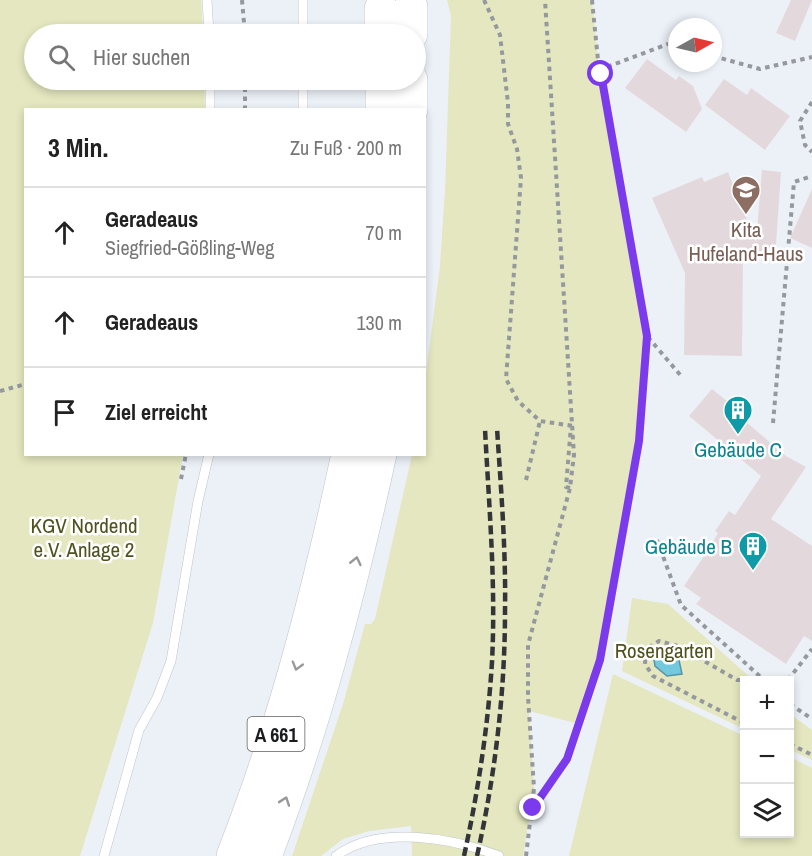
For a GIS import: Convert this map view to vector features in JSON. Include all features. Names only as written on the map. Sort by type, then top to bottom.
[{"type":"highway","points":[[382,90],[382,108]]},
{"type":"highway","points":[[411,90],[411,108]]},
{"type":"highway","name":"A 661","points":[[265,856],[314,717],[348,456]]},
{"type":"highway","name":"A 661","points":[[233,856],[284,710],[328,614],[379,456]]},
{"type":"lane","points":[[207,0],[208,24]]},
{"type":"lane","points":[[303,0],[303,24]]},
{"type":"lane","points":[[210,90],[210,108]]},
{"type":"lane","points":[[303,90],[303,108]]},
{"type":"lane","points":[[104,856],[140,730],[157,698],[171,661],[198,501],[209,456]]},
{"type":"lane","points":[[336,856],[350,845],[374,840],[411,838],[440,839],[472,845],[499,856]]},
{"type":"path","points":[[242,0],[244,24]]},
{"type":"path","points":[[484,0],[500,35],[508,102],[508,124],[517,149],[521,178],[506,379],[518,401],[540,421],[572,426]]},
{"type":"path","points":[[526,856],[533,808],[534,763],[526,672],[528,645],[570,488],[572,426],[545,0]]},
{"type":"path","points":[[533,808],[567,759],[600,660],[639,441],[647,336],[599,70],[592,0]]},
{"type":"path","points":[[599,70],[668,44]]},
{"type":"path","points":[[722,58],[760,69],[812,57]]},
{"type":"path","points":[[245,90],[245,108]]},
{"type":"path","points":[[812,102],[800,121],[805,145],[812,152]]},
{"type":"path","points":[[773,423],[794,182],[812,176]]},
{"type":"path","points":[[647,336],[682,377]]},
{"type":"path","points":[[0,391],[24,385]]},
{"type":"path","points":[[526,480],[540,421]]},
{"type":"path","points":[[181,478],[186,456]]},
{"type":"path","points":[[657,540],[681,604],[760,676]]},
{"type":"path","points":[[740,681],[678,646],[659,641],[646,649],[645,664],[653,676],[740,721]]},
{"type":"path","points":[[792,676],[812,649]]},
{"type":"path","points":[[794,707],[812,719]]},
{"type":"path","points":[[794,746],[812,755]]},
{"type":"green space","name":"KGV Nordend e.V. Anlage 2","points":[[0,0],[201,0],[202,24],[24,24],[24,90],[204,90],[205,108],[24,108],[24,456],[183,456],[153,623],[80,856],[0,856]]},
{"type":"green space","points":[[447,0],[592,0],[599,70],[647,336],[639,441],[600,660],[579,724],[529,711],[534,788],[523,856],[412,856],[411,826],[369,831],[343,839],[321,856],[292,856],[343,704],[365,624],[371,624],[375,619],[412,456],[426,456],[426,373],[440,266],[451,16]]},
{"type":"green space","name":"Rosengarten","points":[[632,598],[668,604],[749,676],[740,676],[740,727],[622,671]]},
{"type":"green space","points":[[613,674],[740,734],[740,838],[794,838],[794,759],[812,768],[812,856],[569,856]]},
{"type":"green space","points":[[794,717],[812,730],[812,760],[794,752]]},
{"type":"water","points":[[666,650],[679,660],[682,674],[667,676],[655,666],[653,653]]},
{"type":"building","points":[[791,0],[812,0],[795,41],[776,33]]},
{"type":"building","points":[[647,59],[676,80],[679,76],[693,86],[702,109],[686,132],[625,88]]},
{"type":"building","points":[[724,79],[747,95],[751,88],[790,116],[765,150],[705,105]]},
{"type":"building","points":[[762,170],[781,172],[776,245],[743,259],[742,356],[684,355],[685,273],[652,198],[702,177],[704,182],[728,172],[756,242]]},
{"type":"building","points":[[812,189],[812,248],[790,238]]},
{"type":"building","name":"Gebäude B","points":[[712,389],[732,405],[730,408],[786,456],[806,467],[771,519],[812,546],[812,641],[804,636],[786,664],[696,604],[701,598],[684,586],[708,550],[718,533],[715,531],[729,511],[735,515],[761,476],[689,416]]},
{"type":"railway","points":[[477,856],[494,765],[505,642],[505,565],[497,428]]},
{"type":"railway","points":[[464,856],[482,759],[492,662],[493,575],[485,429]]},
{"type":"place","name":"Kita Hufeland-Haus","points":[[746,216]]},
{"type":"place","name":"Gebäude C","points":[[738,436]]},
{"type":"place","name":"Gebäude B","points":[[753,572]]},
{"type":"route","points":[[533,808],[567,759],[600,660],[639,441],[647,336],[601,74]]}]
